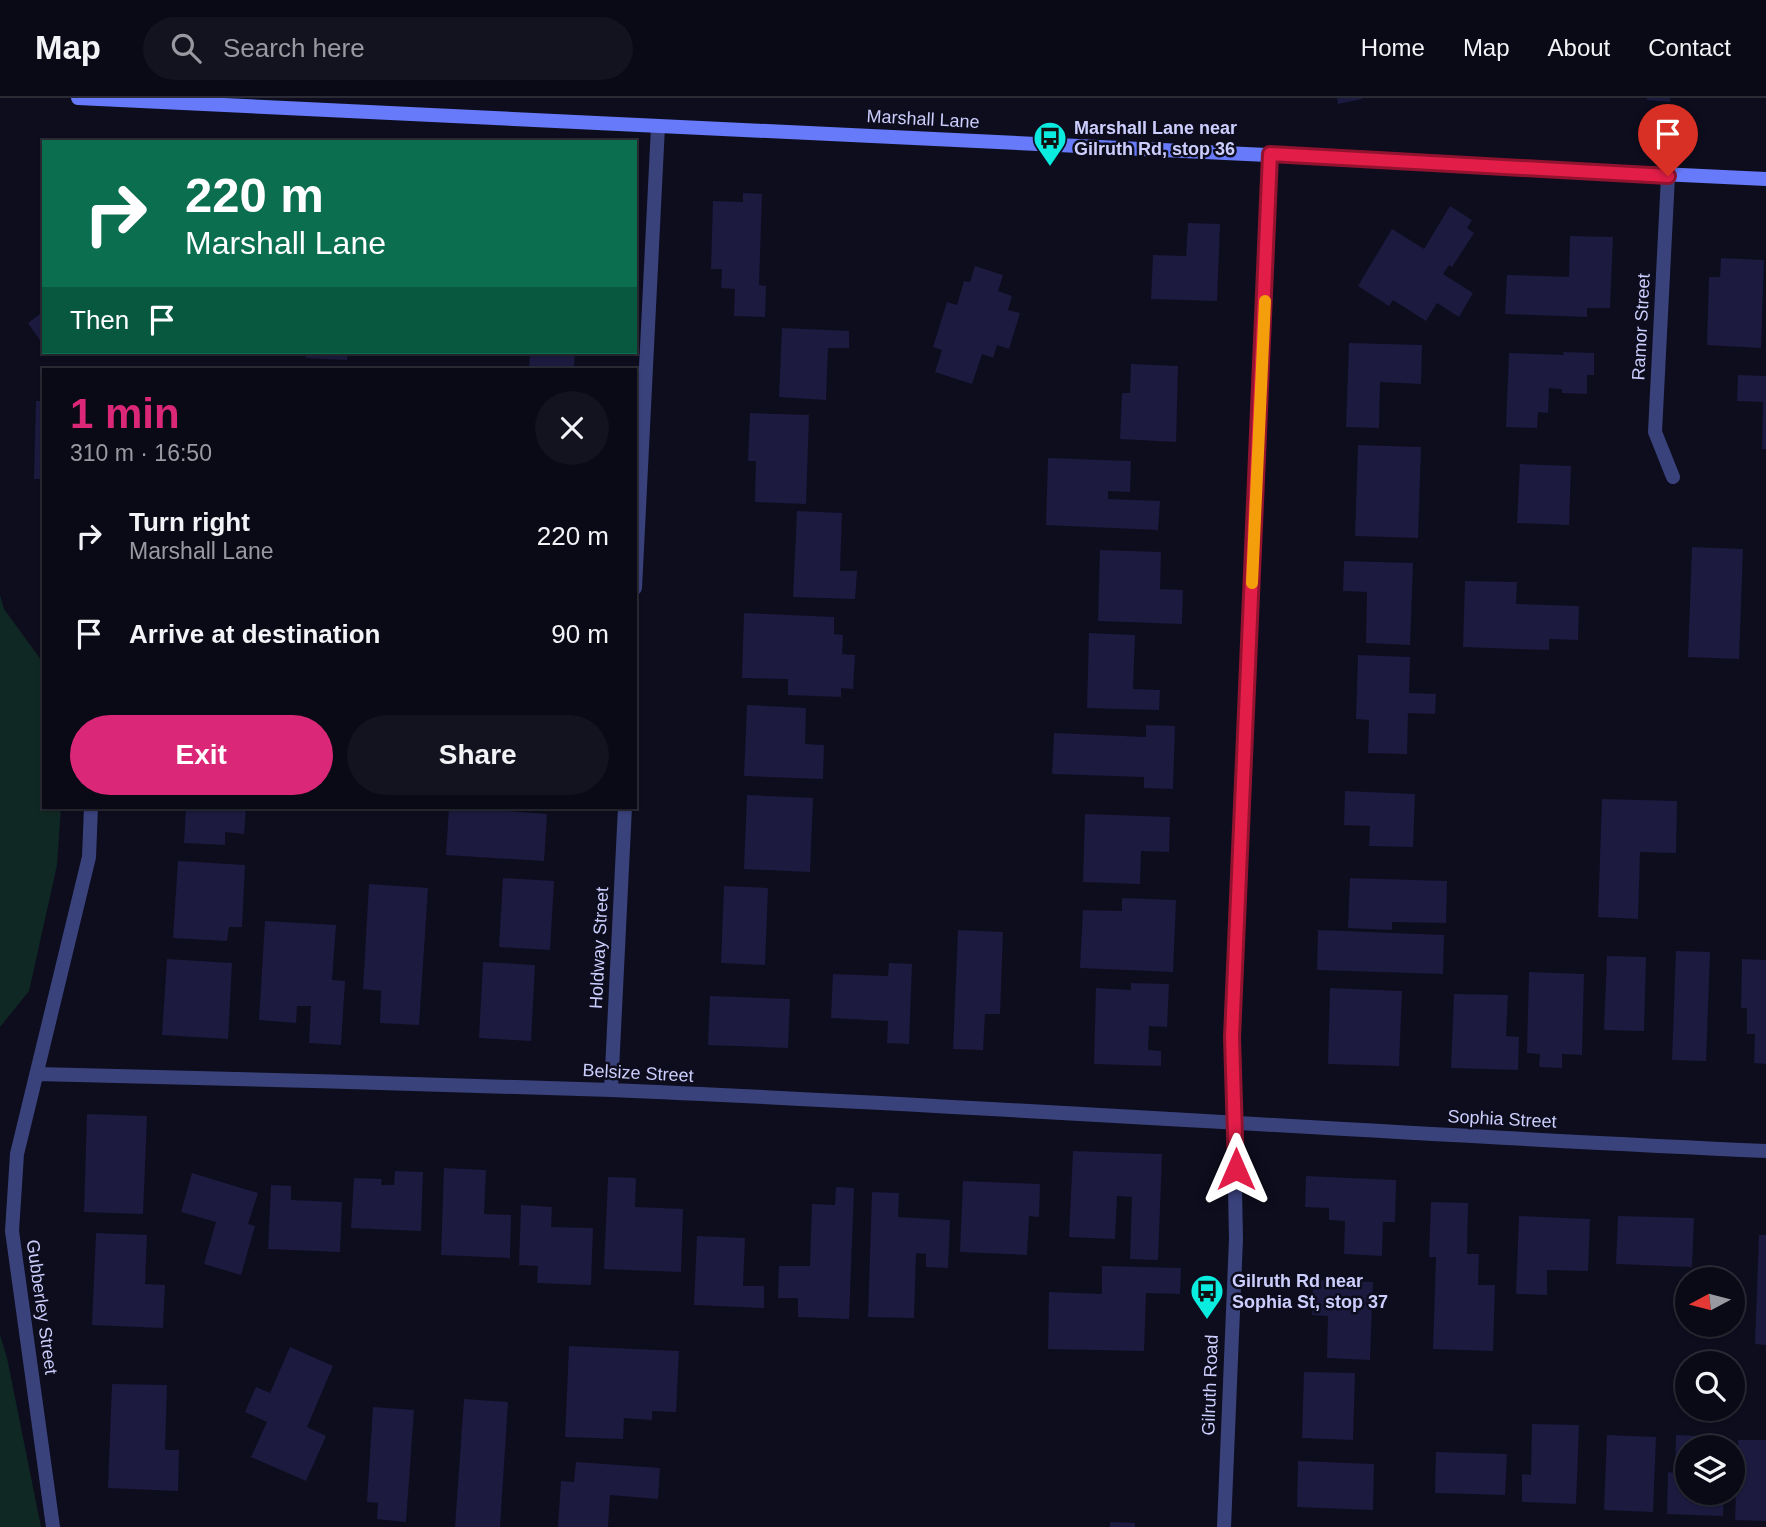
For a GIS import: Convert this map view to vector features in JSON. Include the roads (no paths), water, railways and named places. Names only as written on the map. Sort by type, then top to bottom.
[{"type":"street","name":"Marshall Lane","points":[[78,98],[256,102],[658,126],[1766,179]]},
{"type":"street","points":[[637,548],[658,126]]},
{"type":"street","name":"Gilruth Road","points":[[1224,1527],[1236,1240],[1236,1122],[1232,1037],[1270,154]]},
{"type":"street","name":"Ramor Street","points":[[1668,176],[1655,432],[1673,477]]},
{"type":"street","name":"Gubberley Street","points":[[53,1527],[12,1231],[17,1154],[89,858],[91,809]]},
{"type":"street","name":"Holdway Street","points":[[611,1090],[625,809]]},
{"type":"street","name":"Belsize Street","points":[[37,1074],[611,1090],[1236,1122]]},
{"type":"street","name":"Sophia Street","points":[[1236,1122],[1470,1138],[1766,1151]]},
{"type":"place","name":"Marshall Lane near Gilruth Rd, stop 36","points":[[1050,168]]},
{"type":"place","name":"Gilruth Rd near Sophia St, stop 37","points":[[1207,1321]]}]
